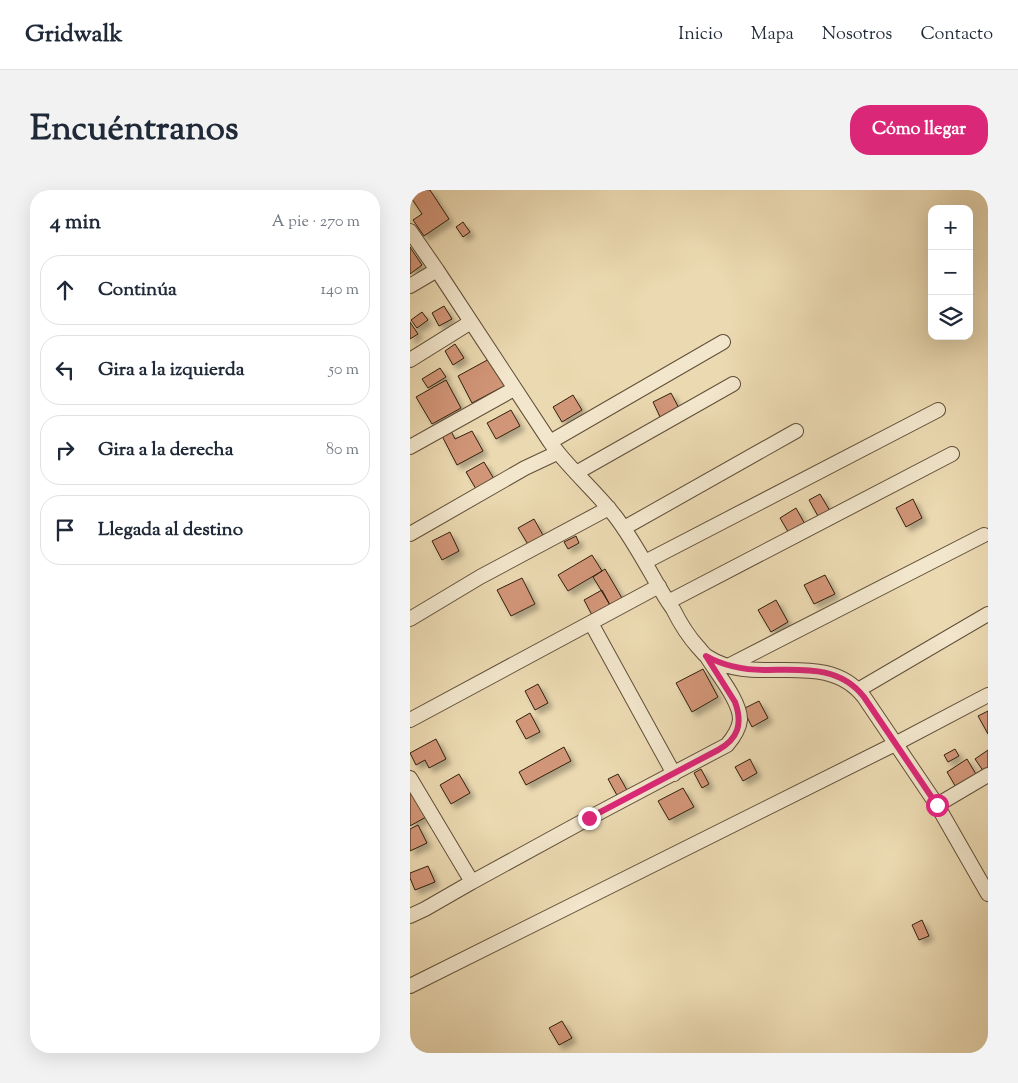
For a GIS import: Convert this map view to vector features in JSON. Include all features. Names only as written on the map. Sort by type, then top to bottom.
[{"type":"street","points":[[410,231],[554,447],[624,528],[686,634],[706,656],[735,702],[740,721],[737,731],[727,745],[589,818],[425,910],[410,916]]},
{"type":"street","points":[[410,286],[437,270]]},
{"type":"street","points":[[410,360],[470,322]]},
{"type":"street","points":[[410,534],[525,468],[554,447],[723,342]]},
{"type":"street","points":[[576,472],[733,384]]},
{"type":"street","points":[[410,447],[514,389]]},
{"type":"street","points":[[645,562],[938,410]]},
{"type":"street","points":[[624,528],[796,431]]},
{"type":"street","points":[[668,602],[952,454]]},
{"type":"street","points":[[410,619],[480,577],[608,508]]},
{"type":"street","points":[[728,666],[984,534]]},
{"type":"street","points":[[410,720],[659,586]]},
{"type":"street","points":[[858,690],[988,614]]},
{"type":"street","points":[[592,623],[674,774]]},
{"type":"street","points":[[706,656],[728,666],[753,670],[822,672],[842,678],[851,684],[858,690],[937,805],[988,894]]},
{"type":"street","points":[[410,986],[895,744],[988,695]]},
{"type":"street","points":[[937,805],[988,775]]},
{"type":"street","points":[[410,778],[472,882]]},
{"type":"building","points":[[413,190],[430,190],[449,219],[424,236],[413,220],[422,214],[410,196],[410,192]]},
{"type":"building","points":[[463,222],[470,232],[463,237],[456,227]]},
{"type":"building","points":[[410,247],[422,265],[410,274]]},
{"type":"building","points":[[444,306],[452,319],[439,326],[432,313]]},
{"type":"building","points":[[422,312],[428,320],[417,328],[411,320]]},
{"type":"building","points":[[410,322],[418,334],[410,339]]},
{"type":"building","points":[[455,344],[464,358],[453,365],[445,351]]},
{"type":"building","points":[[491,358],[506,385],[472,403],[458,376]]},
{"type":"building","points":[[440,368],[446,377],[428,388],[422,379]]},
{"type":"building","points":[[446,380],[461,408],[432,424],[416,397]]},
{"type":"building","points":[[671,393],[681,412],[662,421],[653,402]]},
{"type":"building","points":[[573,395],[582,410],[562,422],[553,407]]},
{"type":"building","points":[[511,410],[520,426],[496,439],[487,423]]},
{"type":"building","points":[[451,431],[455,439],[472,431],[483,451],[457,465],[442,436]]},
{"type":"building","points":[[484,462],[494,479],[476,489],[466,472]]},
{"type":"building","points":[[820,494],[830,511],[819,518],[809,500]]},
{"type":"building","points":[[913,499],[922,518],[906,527],[896,508]]},
{"type":"building","points":[[796,508],[806,526],[790,535],[780,518]]},
{"type":"building","points":[[534,519],[544,537],[529,546],[518,528]]},
{"type":"building","points":[[450,532],[459,551],[442,560],[432,541]]},
{"type":"building","points":[[576,536],[579,543],[568,549],[564,542]]},
{"type":"building","points":[[592,555],[602,571],[568,591],[558,575]]},
{"type":"building","points":[[605,569],[622,598],[610,605],[593,577]]},
{"type":"building","points":[[825,575],[835,594],[814,604],[804,585]]},
{"type":"building","points":[[522,578],[535,604],[511,616],[497,590]]},
{"type":"building","points":[[602,590],[610,605],[592,615],[584,600]]},
{"type":"building","points":[[776,600],[788,622],[771,632],[758,610]]},
{"type":"building","points":[[703,669],[718,697],[692,712],[676,683]]},
{"type":"building","points":[[538,684],[548,703],[535,710],[525,691]]},
{"type":"building","points":[[759,701],[768,718],[752,727],[743,709]]},
{"type":"building","points":[[988,711],[988,734],[978,716]]},
{"type":"building","points":[[530,713],[540,732],[526,739],[516,721]]},
{"type":"building","points":[[436,739],[446,759],[429,768],[425,760],[416,765],[410,753]]},
{"type":"building","points":[[564,747],[571,761],[526,785],[519,772]]},
{"type":"building","points":[[955,749],[959,756],[948,762],[944,755]]},
{"type":"building","points":[[988,750],[988,770],[984,772],[975,759]]},
{"type":"building","points":[[750,759],[757,773],[743,781],[735,767]]},
{"type":"building","points":[[967,759],[977,776],[957,789],[947,772]]},
{"type":"building","points":[[701,769],[709,784],[702,788],[694,773]]},
{"type":"building","points":[[459,774],[470,793],[451,804],[440,785]]},
{"type":"building","points":[[618,774],[628,792],[618,797],[608,779]]},
{"type":"building","points":[[683,788],[694,807],[669,820],[658,801]]},
{"type":"building","points":[[412,793],[426,817],[410,826],[410,794]]},
{"type":"building","points":[[418,825],[427,843],[410,851],[410,829]]},
{"type":"building","points":[[428,866],[435,882],[415,890],[410,873]]},
{"type":"building","points":[[922,920],[929,936],[919,940],[912,925]]},
{"type":"building","points":[[562,1021],[572,1038],[559,1045],[549,1028]]},
{"type":"route","points":[[589,818],[718,750],[731,741],[740,721],[738,708],[706,656],[728,666],[753,670],[822,672],[842,678],[864,697],[937,805]]}]
